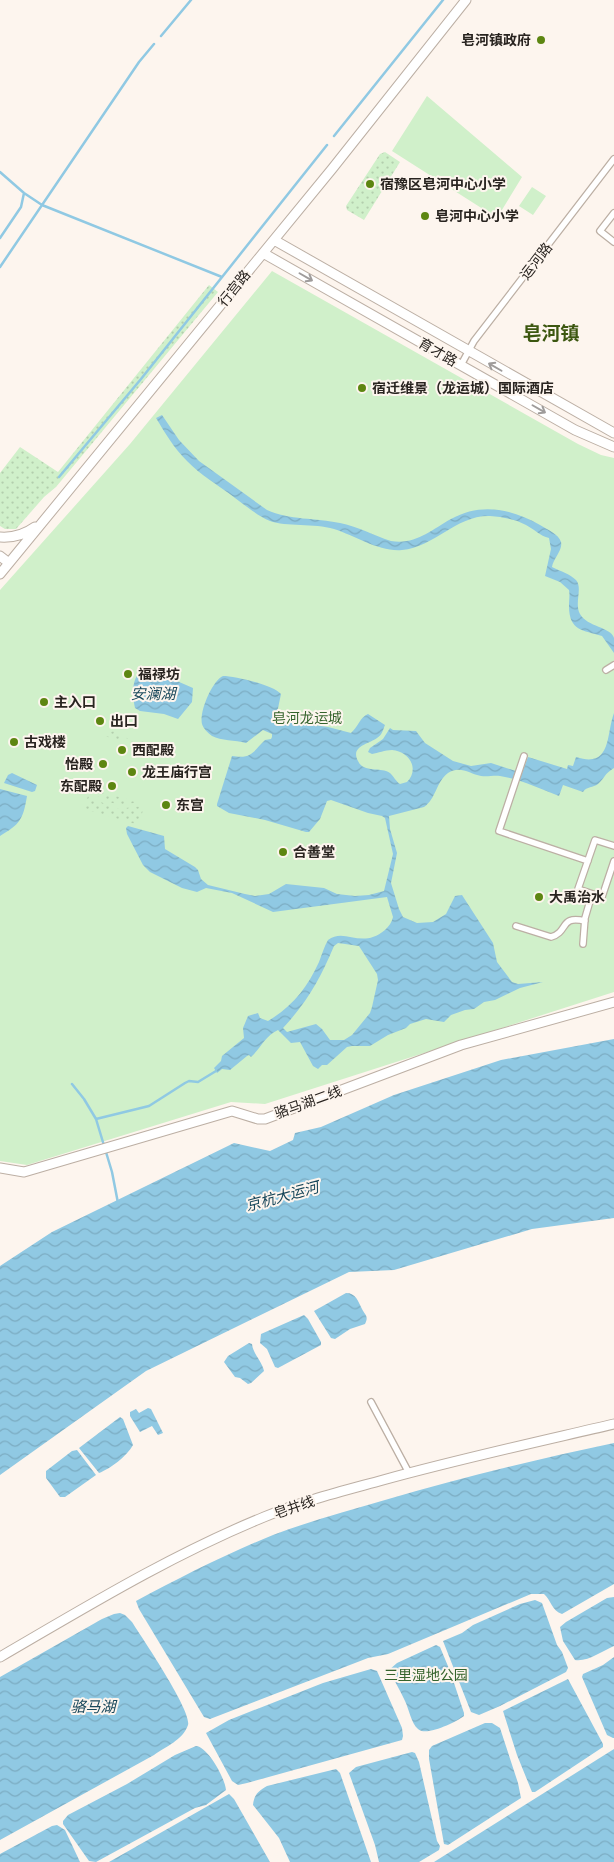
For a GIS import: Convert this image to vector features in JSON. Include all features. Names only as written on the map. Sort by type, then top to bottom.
[{"type":"street","name":"行宫路","points":[[0,574],[274,240],[466,0]]},
{"type":"street","name":"运河路","points":[[461,365],[474,341],[614,159]]},
{"type":"street","points":[[614,213],[600,231],[614,242]]},
{"type":"street","name":"育才路","points":[[274,240],[614,433]]},
{"type":"street","name":"育才路","points":[[263,253],[575,430],[613,446]]},
{"type":"street","points":[[0,537],[26,534],[45,519]]},
{"type":"street","points":[[0,556],[9,563]]},
{"type":"street","points":[[606,670],[614,665]]},
{"type":"street","points":[[524,756],[499,831],[588,861]]},
{"type":"street","points":[[614,846],[595,840],[578,889],[602,897],[614,861]]},
{"type":"street","points":[[583,944],[585,920],[592,894]]},
{"type":"street","points":[[516,926],[551,937],[558,934],[574,918],[585,920]]},
{"type":"street","name":"骆马湖二线","points":[[0,1168],[24,1172],[232,1111],[258,1119],[265,1119],[461,1045],[614,1002]]},
{"type":"street","points":[[371,1402],[409,1473]]},
{"type":"street","name":"皂井线","points":[[0,1657],[130,1581],[248,1524],[319,1498],[409,1473],[614,1424]]},
{"type":"green space","points":[[427,96],[522,177],[497,218],[392,151]]},
{"type":"green space","points":[[385,152],[400,162],[364,220],[347,210],[346,206],[380,154]]},
{"type":"green space","points":[[532,187],[546,196],[533,215],[519,206]]},
{"type":"green space","name":"皂河龙运城","points":[[272,271],[578,444],[601,455],[614,458],[614,992],[265,1104],[231,1102],[27,1165],[0,1161],[0,590],[130,444]]},
{"type":"green space","points":[[209,285],[218,292],[56,487],[44,497],[16,529],[5,529],[0,526],[0,473],[20,447],[58,472]]},
{"type":"green space","points":[[115,731],[133,742],[149,741],[161,747],[160,750],[104,736],[105,733]]},
{"type":"green space","points":[[90,789],[139,802],[113,803],[101,798]]},
{"type":"green space","points":[[88,796],[116,809],[144,806],[139,825],[84,809]]},
{"type":"water","points":[[162,415],[179,440],[199,461],[267,510],[275,513],[346,524],[391,541],[400,542],[416,539],[462,514],[485,509],[507,512],[529,519],[560,539],[561,548],[552,567],[576,580],[579,587],[578,610],[580,614],[588,622],[612,634],[614,638],[614,653],[602,636],[574,625],[570,614],[569,590],[560,582],[545,576],[551,549],[549,538],[526,525],[504,518],[478,517],[467,520],[414,548],[393,550],[376,546],[326,527],[270,521],[252,511],[192,466],[174,446],[156,418]]},
{"type":"water","name":"安澜湖","points":[[144,668],[193,688],[192,702],[178,719],[164,714],[140,711],[135,708],[133,692],[135,681]]},
{"type":"water","points":[[223,676],[236,678],[271,687],[281,694],[277,713],[286,721],[328,727],[351,733],[363,717],[368,714],[385,725],[379,737],[358,749],[356,756],[358,761],[363,767],[388,772],[400,784],[407,782],[413,772],[408,757],[392,750],[372,754],[368,752],[370,748],[383,739],[390,728],[393,730],[416,731],[425,743],[453,761],[471,766],[491,763],[522,773],[528,757],[567,769],[568,765],[573,766],[576,757],[596,758],[602,754],[606,747],[614,713],[614,768],[598,784],[583,792],[563,785],[559,796],[507,777],[481,776],[457,770],[448,773],[444,777],[431,800],[424,807],[389,816],[390,829],[397,853],[391,883],[403,917],[417,923],[433,922],[446,914],[455,896],[462,895],[493,943],[497,962],[512,982],[518,984],[543,982],[520,988],[495,1000],[484,1002],[474,1009],[451,1015],[444,1022],[426,1019],[410,1024],[406,1028],[388,1035],[370,1046],[347,1047],[327,1065],[322,1065],[318,1069],[313,1066],[300,1042],[291,1043],[278,1030],[270,1035],[251,1057],[247,1056],[230,1070],[222,1069],[217,1073],[214,1068],[221,1061],[222,1056],[244,1038],[243,1028],[248,1016],[258,1013],[260,1018],[268,1021],[285,1009],[298,996],[319,962],[328,940],[341,936],[361,939],[376,936],[385,930],[393,917],[387,897],[273,912],[232,893],[206,888],[197,892],[182,888],[150,872],[143,865],[127,834],[126,828],[128,826],[164,836],[165,849],[195,867],[201,879],[208,885],[255,896],[269,894],[286,884],[324,888],[337,894],[355,896],[384,891],[393,854],[385,818],[382,816],[331,800],[327,801],[320,819],[309,832],[306,832],[265,820],[229,813],[217,806],[232,756],[239,757],[252,754],[265,740],[272,737],[272,734],[263,730],[246,743],[224,740],[212,736],[203,727],[202,712],[204,705],[219,679]],"holes":[[[338,943],[359,946],[377,974],[378,980],[370,1013],[352,1035],[344,1040],[330,1040],[316,1024],[287,1032],[283,1028],[313,989],[334,946]]]},
{"type":"water","points":[[12,773],[37,785],[35,791],[32,792],[4,783],[8,775]]},
{"type":"water","points":[[0,789],[27,796],[20,821],[0,836]]},
{"type":"water","name":"京杭大运河","points":[[614,1039],[614,1218],[532,1229],[394,1270],[349,1272],[146,1371],[0,1475],[0,1266],[52,1232],[234,1143],[270,1151],[293,1140],[295,1133],[321,1127],[394,1095],[501,1060]]},
{"type":"water","points":[[346,1293],[352,1294],[356,1298],[367,1319],[365,1324],[350,1329],[335,1339],[331,1338],[314,1311]]},
{"type":"water","points":[[304,1315],[308,1319],[321,1345],[278,1368],[275,1367],[267,1349],[260,1343],[261,1334]]},
{"type":"water","points":[[249,1343],[252,1344],[264,1371],[248,1384],[235,1377],[224,1362],[228,1356]]},
{"type":"water","points":[[148,1408],[151,1409],[163,1433],[158,1435],[152,1426],[140,1432],[130,1416],[130,1412],[136,1409],[139,1413]]},
{"type":"water","points":[[120,1417],[123,1419],[133,1445],[118,1462],[99,1473],[79,1448]]},
{"type":"water","points":[[614,1443],[614,1584],[562,1614],[554,1608],[544,1594],[531,1594],[388,1654],[368,1658],[210,1719],[204,1717],[136,1601],[238,1550],[301,1525],[471,1477]]},
{"type":"water","points":[[77,1450],[96,1475],[65,1497],[60,1497],[46,1478],[46,1471],[72,1451]]},
{"type":"water","points":[[614,1597],[614,1646],[590,1658],[575,1660],[563,1641],[560,1627],[607,1598]]},
{"type":"water","points":[[535,1600],[542,1603],[557,1645],[568,1668],[566,1672],[479,1715],[471,1712],[443,1641],[520,1604]]},
{"type":"water","name":"骆马湖","points":[[120,1613],[132,1622],[175,1690],[187,1717],[188,1725],[186,1730],[173,1743],[154,1755],[0,1840],[0,1677],[102,1619]]},
{"type":"water","points":[[436,1645],[440,1647],[450,1671],[464,1716],[441,1728],[422,1731],[414,1723],[389,1670],[397,1663]]},
{"type":"water","points":[[614,1657],[613,1738],[607,1735],[582,1677],[583,1674],[603,1665]]},
{"type":"water","points":[[371,1669],[377,1671],[402,1728],[402,1740],[247,1783],[238,1785],[232,1781],[206,1733],[229,1720],[323,1683]]},
{"type":"water","points":[[568,1679],[603,1747],[535,1792],[532,1792],[517,1755],[503,1711]]},
{"type":"water","points":[[485,1723],[492,1723],[500,1728],[521,1798],[448,1845],[444,1844],[429,1750],[432,1746]]},
{"type":"water","points":[[196,1746],[211,1757],[223,1778],[226,1790],[206,1805],[195,1808],[96,1862],[89,1861],[63,1824],[68,1815],[127,1784],[175,1755]]},
{"type":"water","points":[[614,1749],[614,1862],[434,1862]]},
{"type":"water","points":[[412,1752],[415,1753],[419,1762],[437,1841],[440,1846],[439,1850],[419,1862],[379,1862],[375,1845],[349,1773],[356,1767]]},
{"type":"water","points":[[336,1769],[340,1773],[371,1862],[290,1862],[279,1838],[253,1805],[255,1796],[267,1786]]},
{"type":"water","points":[[229,1794],[234,1799],[270,1862],[109,1862]]},
{"type":"water","points":[[57,1825],[65,1830],[80,1862],[0,1862],[0,1854]]},
{"type":"waterway","points":[[161,36],[191,0]]},
{"type":"waterway","points":[[334,136],[443,0]]},
{"type":"waterway","points":[[0,267],[139,62],[154,44]]},
{"type":"waterway","points":[[59,477],[141,379],[327,145]]},
{"type":"waterway","points":[[0,172],[24,193],[42,205],[222,277]]},
{"type":"waterway","points":[[0,238],[21,207],[24,193]]},
{"type":"waterway","points":[[118,1203],[112,1172],[96,1119],[149,1106],[185,1083],[189,1081],[198,1082],[216,1071]]},
{"type":"waterway","points":[[72,1084],[96,1119]]},
{"type":"place","name":"皂河镇政府","points":[[541,40]]},
{"type":"place","name":"宿豫区皂河中心小学","points":[[370,184]]},
{"type":"place","name":"皂河中心小学","points":[[425,216]]},
{"type":"place","name":"宿迁维景（龙运城）国际酒店","points":[[362,388]]},
{"type":"place","name":"福禄坊","points":[[128,674]]},
{"type":"place","name":"主入口","points":[[44,702]]},
{"type":"place","name":"出口","points":[[100,721]]},
{"type":"place","name":"古戏楼","points":[[14,742]]},
{"type":"place","name":"西配殿","points":[[122,750]]},
{"type":"place","name":"怡殿","points":[[103,764]]},
{"type":"place","name":"龙王庙行宫","points":[[132,772]]},
{"type":"place","name":"东配殿","points":[[112,786]]},
{"type":"place","name":"东宫","points":[[166,805]]},
{"type":"place","name":"合善堂","points":[[283,852]]},
{"type":"place","name":"大禹治水","points":[[539,897]]},
{"type":"district","name":"皂河镇","points":[[551,333]]},
{"type":"park label","name":"三里湿地公园","points":[[426,1675]]}]
